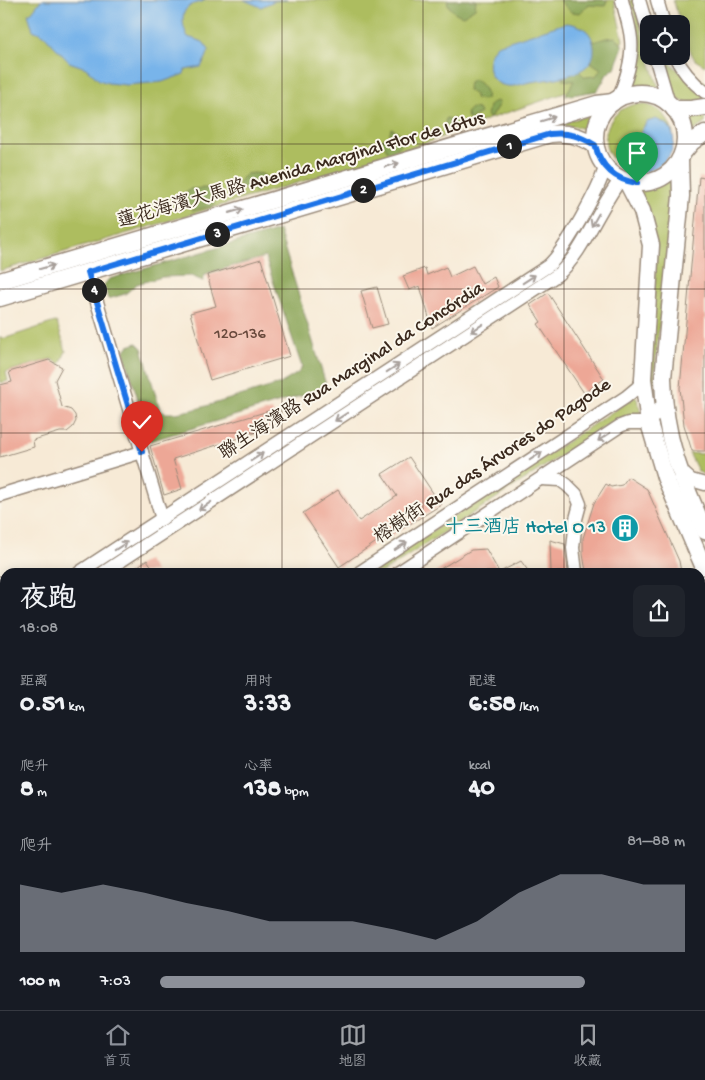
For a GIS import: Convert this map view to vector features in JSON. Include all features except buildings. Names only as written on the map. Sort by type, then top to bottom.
[{"type":"main road","points":[[698,554],[698,546],[705,529],[678,467],[668,430],[663,378],[681,196],[681,157],[685,142],[684,130],[681,119],[671,106],[659,98],[643,94],[627,95],[615,101],[604,110],[598,121],[595,145],[598,157],[605,167],[624,181],[642,211],[652,245],[643,379],[650,423],[665,477],[698,554],[704,568]]},
{"type":"main road","name":"蓮花海濱大馬路 Avenida Marginal Flor de Lótus","points":[[0,281],[597,104],[615,101]]},
{"type":"main road","points":[[671,106],[691,109],[705,106]]},
{"type":"main road","name":"蓮花海濱大馬路 Avenida Marginal Flor de Lótus","points":[[0,298],[550,134],[569,133],[582,137],[595,145]]},
{"type":"main road","points":[[624,181],[642,183],[658,180],[670,171],[692,142],[705,133]]},
{"type":"main road","points":[[683,519],[695,528],[705,529]]},
{"type":"street","points":[[615,101],[624,84],[632,47],[622,0]]},
{"type":"street","points":[[639,0],[643,15]]},
{"type":"street","points":[[657,0],[661,15]]},
{"type":"street","points":[[658,65],[671,106]]},
{"type":"street","points":[[679,65],[692,82],[705,92]]},
{"type":"street","name":"聯生海濱路 Rua Marginal da Concórdia","points":[[95,568],[162,519],[548,266],[564,246],[598,186],[605,167]]},
{"type":"street","name":"聯生海濱路 Rua Marginal da Concórdia","points":[[110,568],[557,275],[573,258],[604,204],[624,181]]},
{"type":"street","points":[[88,272],[162,519]]},
{"type":"street","name":"榕樹街 Rua das Árvores do Pagode","points":[[366,568],[626,397],[638,387],[643,379]]},
{"type":"street","points":[[650,423],[664,404]]},
{"type":"street","name":"榕樹街 Rua das Árvores do Pagode","points":[[405,568],[620,426],[650,423]]},
{"type":"street","points":[[0,495],[142,452]]},
{"type":"street","points":[[678,467],[691,480],[705,484]]},
{"type":"street","points":[[541,479],[560,480],[576,494],[580,504],[573,540],[576,568]]},
{"type":"green space","points":[[0,0],[614,0],[623,40],[603,82],[576,89],[486,120],[405,151],[0,271]]},
{"type":"green space","points":[[447,0],[476,0],[475,8],[463,16],[453,11]]},
{"type":"green space","points":[[559,0],[607,0],[605,6],[588,5],[580,13],[571,12]]},
{"type":"green space","points":[[630,0],[634,0],[640,24],[640,65],[651,65],[659,88],[649,86],[629,87],[638,53],[636,23]]},
{"type":"green space","points":[[673,0],[705,0],[705,66],[695,60],[690,50],[690,15],[678,15]]},
{"type":"green space","points":[[616,37],[623,46],[615,68],[607,74],[597,91],[565,96],[574,81],[563,80],[565,70],[577,69],[585,77],[596,76],[601,69],[592,63],[590,52],[593,42]]},
{"type":"green space","points":[[664,65],[673,65],[694,79],[705,82],[705,103],[686,103],[679,99],[672,91]]},
{"type":"green space","points":[[474,79],[485,90],[486,99],[475,98],[475,95],[468,90],[469,82]]},
{"type":"green space","points":[[497,101],[499,104],[490,118],[487,116],[489,106]]},
{"type":"green space","points":[[638,104],[651,106],[661,112],[669,122],[673,134],[669,126],[663,122],[647,122],[642,134],[642,156],[631,165],[619,163],[611,156],[606,147],[608,125],[615,115],[625,108]]},
{"type":"green space","points":[[471,108],[478,109],[480,113],[469,120],[466,113]]},
{"type":"green space","points":[[592,115],[587,131],[578,127],[558,125],[0,289],[555,124]]},
{"type":"green space","points":[[687,115],[705,116],[705,123],[692,132]]},
{"type":"green space","points":[[446,118],[457,120],[460,123],[459,126],[450,129],[445,123]]},
{"type":"green space","points":[[391,128],[405,136],[402,144],[390,152],[381,140],[389,137]]},
{"type":"green space","points":[[246,174],[262,174],[269,179],[267,184],[254,192],[251,187],[246,191],[238,183]]},
{"type":"green space","points":[[676,176],[653,394],[651,395],[649,366],[657,247],[635,190],[657,186]]},
{"type":"green space","points":[[208,188],[216,193],[214,206],[192,211],[193,206],[184,205],[180,196],[190,189]]},
{"type":"green space","points":[[279,230],[327,388],[150,441],[124,352],[128,346],[137,343],[142,348],[160,410],[165,413],[196,409],[280,384],[298,373],[302,367],[265,257],[205,274],[203,281],[191,276],[162,277],[137,284],[125,294],[108,299],[104,285],[109,279]]},
{"type":"green space","points":[[55,322],[57,323],[66,351],[60,364],[51,359],[6,372],[8,381],[0,383],[0,337],[3,339]]},
{"type":"green space","points":[[636,396],[642,416],[628,416],[614,421],[389,568],[376,568]]},
{"type":"green space","points":[[689,453],[705,454],[705,476],[698,471]]},
{"type":"water","points":[[41,0],[206,0],[187,9],[184,12],[183,20],[188,37],[203,42],[209,50],[201,67],[185,70],[184,74],[162,82],[127,85],[108,83],[99,80],[86,68],[69,62],[44,35],[33,30],[28,14],[32,12]]},
{"type":"water","points":[[244,0],[287,0],[274,1],[261,7]]},
{"type":"water","points":[[566,23],[583,28],[593,42],[594,54],[590,62],[583,69],[563,77],[511,86],[495,81],[491,76],[489,70],[490,57],[497,45]]},
{"type":"water","points":[[656,119],[668,125],[673,133],[674,142],[672,150],[662,164],[654,169],[637,172],[631,171],[616,162],[631,165],[641,158],[643,151],[641,131],[647,122]]},
{"type":"place","name":"十三酒店 Hotel O 13","points":[[625,528]]},
{"type":"route","points":[[142,452],[88,272],[550,134],[569,133],[582,137],[595,145],[598,157],[612,174],[627,182],[637,183]]}]
